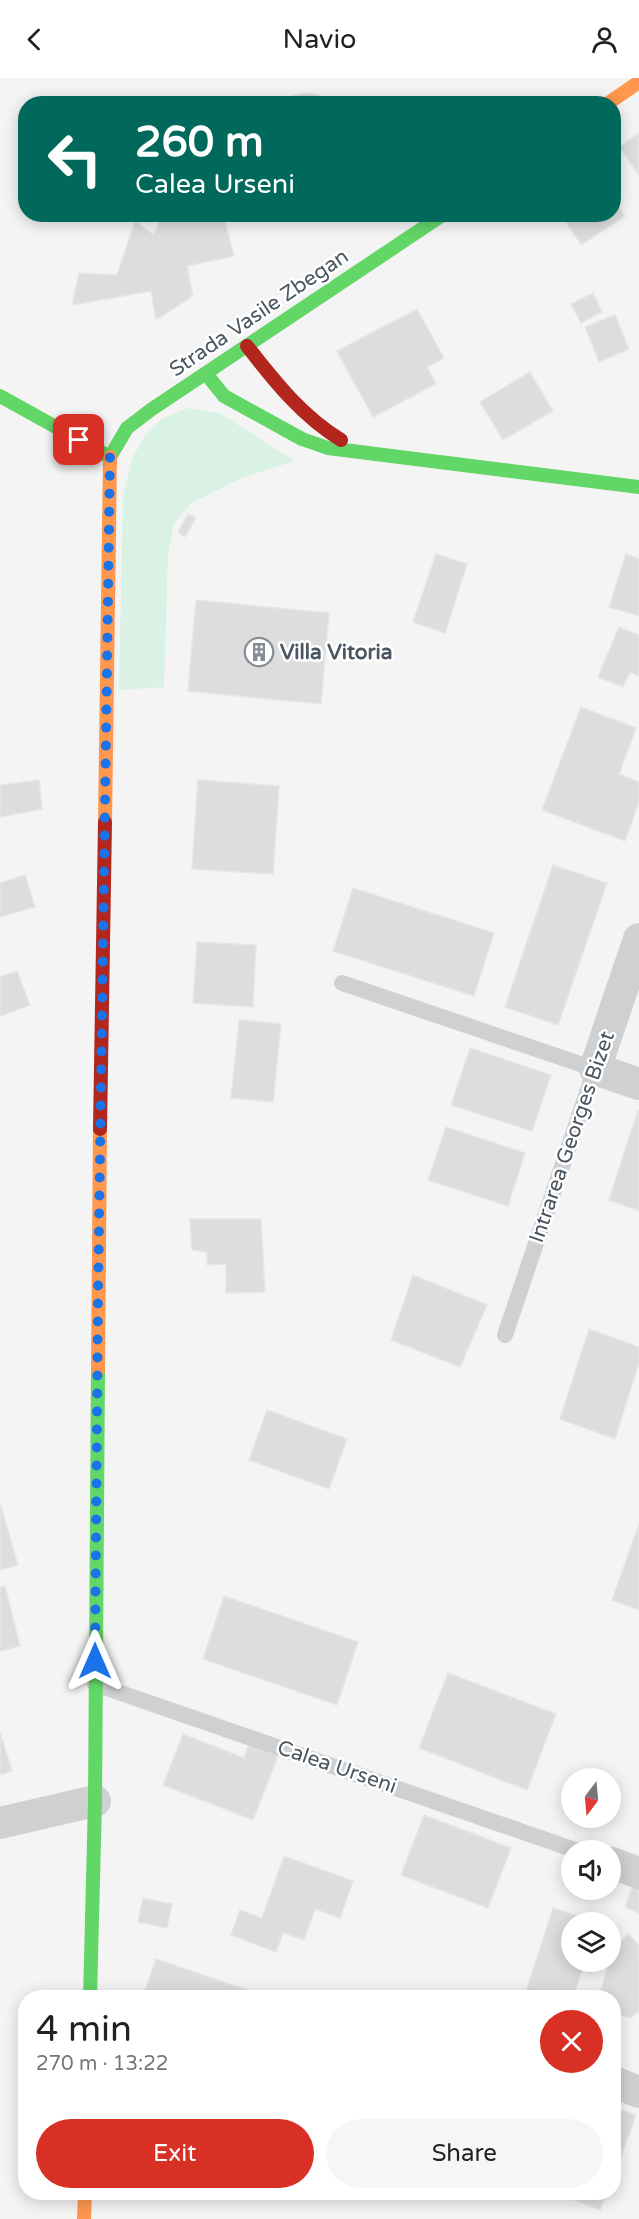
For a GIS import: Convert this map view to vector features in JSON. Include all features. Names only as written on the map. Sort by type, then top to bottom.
[{"type":"street","points":[[619,96],[639,82]]},
{"type":"street","name":"Strada Vasile Zbegan","points":[[110,457],[127,428],[152,409],[207,375],[432,222]]},
{"type":"street","points":[[247,346],[274,382],[307,416],[331,434],[369,454]]},
{"type":"street","points":[[207,375],[224,396],[256,416],[302,439],[328,448],[639,487]]},
{"type":"street","points":[[0,396],[110,457],[98,1308],[95,1801],[90,1990]]},
{"type":"street","name":"Intrarea Georges Bizet","points":[[595,1069],[639,939]]},
{"type":"street","points":[[595,1069],[639,1084]]},
{"type":"street","points":[[0,1823],[95,1801]]},
{"type":"street","points":[[621,2085],[639,2092]]},
{"type":"street","points":[[84,2219],[85,2200]]},
{"type":"lane","points":[[342,983],[595,1069]]},
{"type":"lane","name":"Intrarea Georges Bizet","points":[[505,1335],[595,1069]]},
{"type":"lane","name":"Calea Urseni","points":[[95,1684],[561,1845]]},
{"type":"green space","points":[[188,408],[221,414],[295,461],[241,478],[191,503],[174,524],[168,554],[164,687],[119,690],[123,494],[133,457],[144,437],[163,418]]},
{"type":"building","points":[[304,93],[319,96],[293,96]]},
{"type":"building","points":[[639,133],[639,175],[621,150],[621,146]]},
{"type":"building","points":[[135,222],[154,235],[159,222],[225,222],[234,256],[187,266],[193,296],[156,320],[151,291],[72,305],[79,273],[117,275]]},
{"type":"building","points":[[566,222],[616,222],[581,245]]},
{"type":"building","points":[[593,293],[602,312],[581,323],[571,304]]},
{"type":"building","points":[[417,309],[444,358],[427,367],[436,384],[373,417],[337,351]]},
{"type":"building","points":[[615,315],[629,349],[599,362],[585,327]]},
{"type":"building","points":[[530,372],[553,411],[503,440],[480,402]]},
{"type":"building","points":[[188,514],[196,518],[185,537],[178,532]]},
{"type":"building","points":[[436,554],[467,564],[445,633],[413,622]]},
{"type":"building","points":[[626,554],[639,559],[639,616],[609,607]]},
{"type":"building","name":"Villa Vitoria","points":[[196,600],[329,613],[321,704],[188,691]]},
{"type":"building","points":[[619,627],[639,635],[639,676],[630,672],[623,687],[598,677]]},
{"type":"building","points":[[581,707],[636,728],[619,774],[639,782],[639,802],[625,841],[542,810]]},
{"type":"building","points":[[39,780],[42,809],[0,817],[0,785]]},
{"type":"building","points":[[198,780],[279,786],[273,874],[192,869]]},
{"type":"building","points":[[553,865],[607,883],[558,1025],[505,1007]]},
{"type":"building","points":[[25,875],[35,907],[0,917],[0,883]]},
{"type":"building","points":[[353,888],[494,933],[474,996],[333,951]]},
{"type":"building","points":[[197,942],[256,945],[253,1007],[193,1003]]},
{"type":"building","points":[[17,971],[30,1005],[0,1016],[0,977]]},
{"type":"building","points":[[239,1020],[281,1024],[273,1102],[231,1098]]},
{"type":"building","points":[[470,1048],[551,1075],[532,1131],[451,1105]]},
{"type":"building","points":[[639,1110],[639,1211],[609,1200]]},
{"type":"building","points":[[446,1127],[525,1153],[508,1206],[428,1180]]},
{"type":"building","points":[[190,1219],[261,1219],[265,1292],[226,1293],[226,1264],[207,1265],[207,1252],[192,1250]]},
{"type":"building","points":[[413,1275],[487,1305],[460,1367],[391,1340]]},
{"type":"building","points":[[589,1329],[639,1347],[639,1363],[615,1439],[560,1419]]},
{"type":"building","points":[[267,1410],[347,1439],[329,1489],[249,1460]]},
{"type":"building","points":[[0,1503],[18,1565],[0,1570]]},
{"type":"building","points":[[639,1524],[639,1610],[612,1600]]},
{"type":"building","points":[[5,1586],[20,1646],[0,1651],[0,1587]]},
{"type":"building","points":[[224,1596],[358,1642],[337,1705],[203,1659]]},
{"type":"building","points":[[448,1673],[556,1714],[527,1790],[419,1748]]},
{"type":"building","points":[[0,1732],[12,1771],[0,1775]]},
{"type":"building","points":[[183,1734],[244,1758],[249,1745],[278,1756],[253,1820],[163,1785]]},
{"type":"building","points":[[424,1815],[511,1848],[488,1908],[401,1875]]},
{"type":"building","points":[[284,1856],[353,1881],[340,1918],[315,1909],[304,1940],[283,1933],[276,1952],[231,1935],[240,1910],[262,1918]]},
{"type":"building","points":[[634,1880],[639,1882],[639,1913],[625,1907]]},
{"type":"building","points":[[143,1898],[172,1904],[167,1928],[138,1922]]},
{"type":"building","points":[[553,1908],[566,1912],[561,1912],[561,1972],[581,1972],[576,1990],[527,1990]]},
{"type":"building","points":[[629,1934],[639,1946],[639,2011],[630,2018],[621,2015],[621,1990],[601,1990],[606,1972],[621,1972],[621,1941]]},
{"type":"building","points":[[156,1959],[247,1990],[145,1990]]},
{"type":"building","points":[[621,2110],[636,2115],[621,2156]]},
{"type":"building","points":[[574,2200],[604,2200],[600,2210]]},
{"type":"traffic: fast","points":[[110,457],[127,428],[152,409],[432,222]]},
{"type":"traffic: fast","points":[[207,375],[224,396],[302,439],[328,448],[639,487]]},
{"type":"traffic: fast","points":[[0,396],[110,457]]},
{"type":"traffic: fast","points":[[90,1990],[95,1801],[98,1370]]},
{"type":"traffic: slow","points":[[619,96],[639,82]]},
{"type":"traffic: slow","points":[[105,822],[110,457]]},
{"type":"traffic: slow","points":[[98,1370],[100,1129]]},
{"type":"traffic: slow","points":[[84,2219],[85,2200]]},
{"type":"traffic: jam","points":[[247,346],[302,409],[341,440]]},
{"type":"traffic: jam","points":[[100,1129],[105,822]]},
{"type":"place","name":"Villa Vitoria","points":[[259,652]]},
{"type":"route","points":[[79,440],[110,457],[95,1661]]}]
